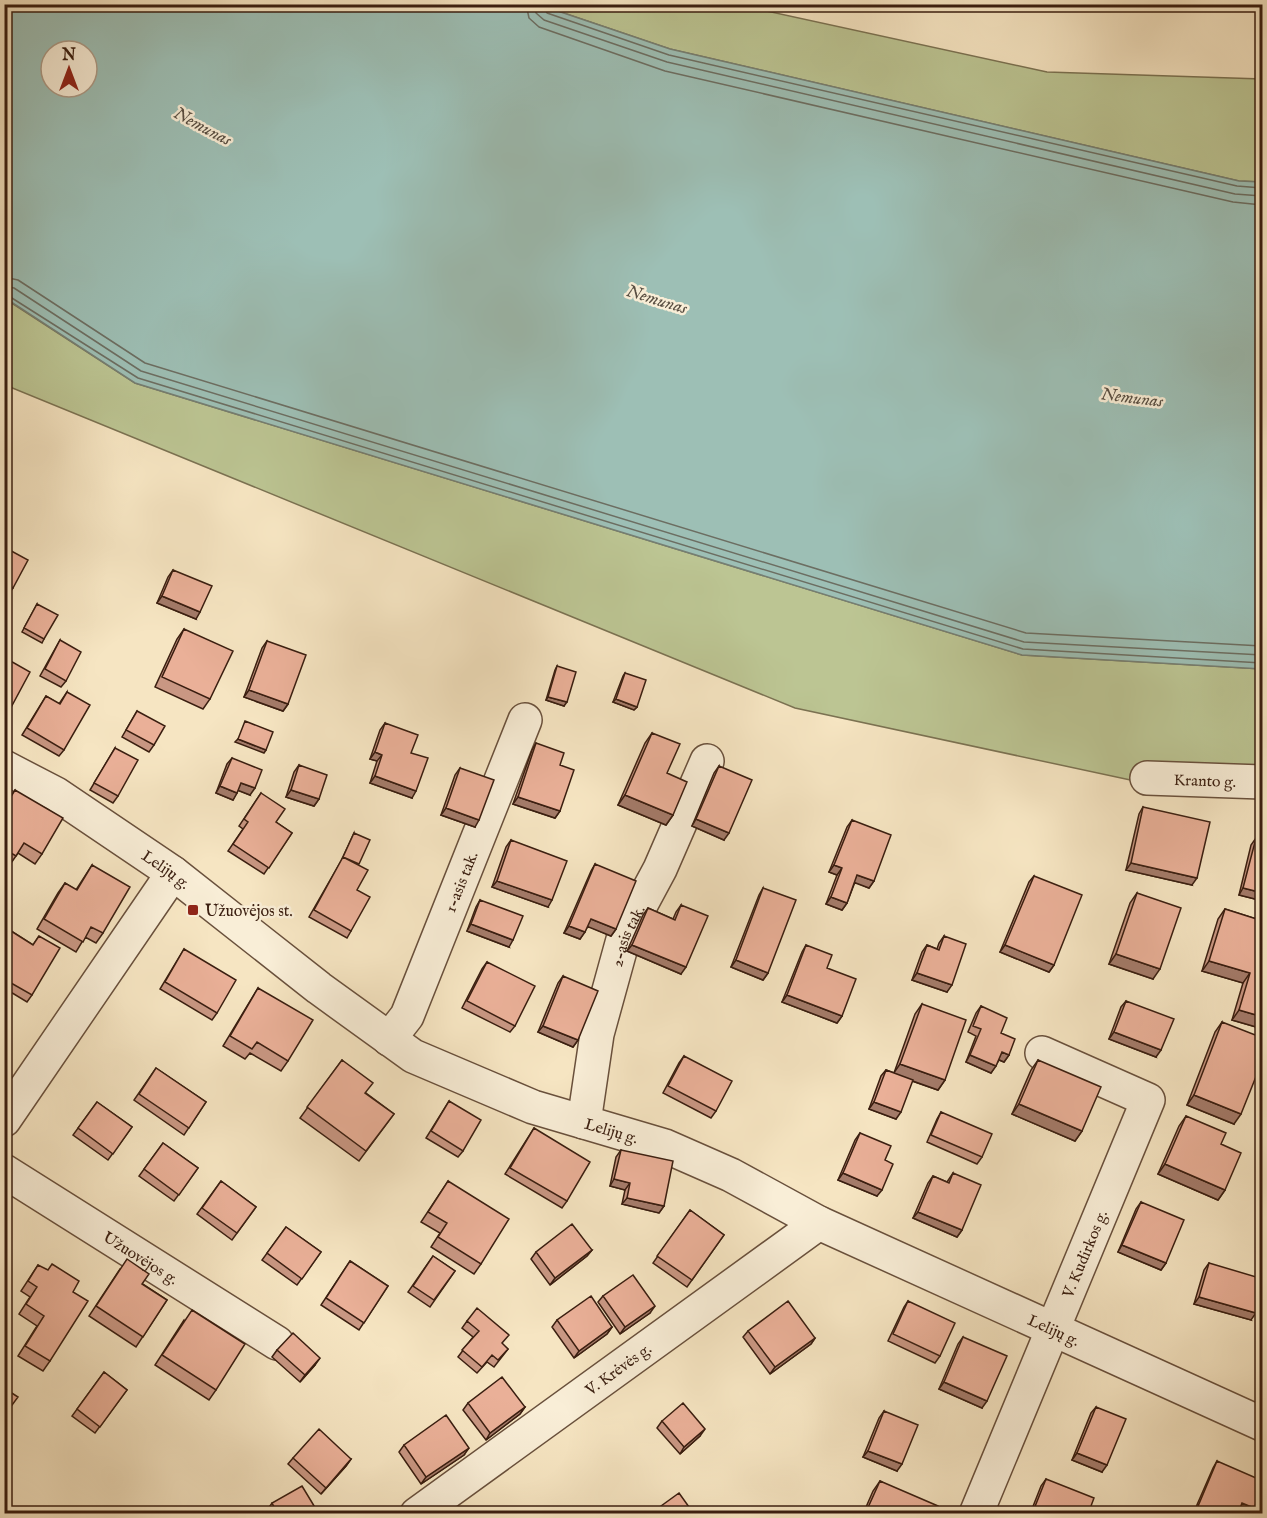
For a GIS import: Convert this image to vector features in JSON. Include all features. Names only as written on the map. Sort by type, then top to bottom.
[{"type":"street","name":"1-asis tak.","points":[[389,1039],[407,1016],[525,720]]},
{"type":"street","name":"2-asis tak.","points":[[584,1122],[597,1034],[624,936],[660,869],[707,761]]},
{"type":"street","name":"Lelijų g.","points":[[4,767],[56,794],[173,873],[319,988],[413,1056],[533,1107],[665,1146],[731,1175],[819,1224],[1053,1327],[1263,1424]]},
{"type":"street","name":"Kranto g.","points":[[1147,778],[1263,782]]},
{"type":"street","points":[[4,1120],[173,873]]},
{"type":"street","name":"V. Kudirkos g.","points":[[976,1514],[1148,1100],[1042,1053]]},
{"type":"street","name":"Užuovėjos g.","points":[[4,1171],[277,1343]]},
{"type":"street","name":"V. Krėvės g.","points":[[417,1514],[819,1224]]},
{"type":"green space","points":[[540,5],[739,5],[1047,72],[1262,79],[1262,182],[1239,181],[670,49]]},
{"type":"green space","points":[[4,298],[135,383],[1022,655],[1262,669],[1262,790],[1163,787],[795,708],[5,385]]},
{"type":"water","name":"Nemunas","points":[[4,5],[540,5],[670,49],[1239,181],[1262,182],[1262,669],[1022,655],[135,383],[5,298]]},
{"type":"building","points":[[4,547],[28,560],[13,588],[4,583]]},
{"type":"building","points":[[173,570],[212,586],[200,612],[162,596]]},
{"type":"building","points":[[37,604],[58,615],[44,639],[24,628]]},
{"type":"building","points":[[184,629],[233,651],[210,699],[162,677]]},
{"type":"building","points":[[60,640],[81,652],[66,681],[45,669]]},
{"type":"building","points":[[267,641],[306,655],[288,704],[249,690]]},
{"type":"building","points":[[7,659],[30,672],[8,713],[4,711],[4,663]]},
{"type":"building","points":[[557,666],[576,672],[567,702],[548,697]]},
{"type":"building","points":[[625,673],[646,680],[637,707],[616,699]]},
{"type":"building","points":[[67,692],[90,705],[64,750],[27,728],[46,696],[60,704]]},
{"type":"building","points":[[137,711],[165,726],[154,745],[126,730]]},
{"type":"building","points":[[245,721],[273,732],[266,750],[238,739]]},
{"type":"building","points":[[385,723],[418,735],[411,753],[428,758],[416,791],[375,776],[382,755],[375,752]]},
{"type":"building","points":[[652,733],[680,744],[667,773],[687,782],[673,815],[625,795]]},
{"type":"building","points":[[536,743],[564,753],[560,765],[574,770],[560,811],[518,797]]},
{"type":"building","points":[[115,748],[138,760],[118,796],[94,783]]},
{"type":"building","points":[[232,758],[262,770],[255,788],[241,783],[237,793],[220,786]]},
{"type":"building","points":[[299,765],[327,775],[319,799],[291,790]]},
{"type":"building","points":[[719,766],[752,780],[729,833],[696,819]]},
{"type":"building","points":[[460,768],[494,780],[479,820],[446,808]]},
{"type":"building","points":[[15,790],[63,818],[42,854],[24,843],[16,856],[4,849],[4,808]]},
{"type":"building","points":[[261,793],[285,809],[276,822],[292,833],[269,868],[233,844],[248,822],[244,819]]},
{"type":"building","points":[[1143,807],[1210,822],[1197,878],[1131,863]]},
{"type":"building","points":[[852,820],[891,835],[874,881],[857,875],[847,903],[831,897],[842,868],[834,865]]},
{"type":"building","points":[[354,833],[370,840],[359,864],[343,857]]},
{"type":"building","points":[[1256,838],[1263,839],[1263,893],[1243,888]]},
{"type":"building","points":[[511,840],[567,861],[552,900],[497,881]]},
{"type":"building","points":[[343,857],[368,870],[357,890],[370,897],[351,931],[314,910]]},
{"type":"building","points":[[595,864],[636,881],[616,929],[591,919],[585,932],[569,926]]},
{"type":"building","points":[[92,865],[130,887],[103,933],[91,927],[83,942],[44,919],[65,883],[77,890]]},
{"type":"building","points":[[1034,876],[1082,895],[1054,965],[1005,945]]},
{"type":"building","points":[[763,888],[796,900],[768,973],[736,960]]},
{"type":"building","points":[[1137,893],[1181,908],[1160,969],[1116,954]]},
{"type":"building","points":[[480,900],[523,916],[513,940],[471,924]]},
{"type":"building","points":[[681,905],[708,916],[686,967],[632,945],[648,908],[675,920]]},
{"type":"building","points":[[1225,909],[1263,921],[1263,1017],[1239,1010],[1250,973],[1209,961]]},
{"type":"building","points":[[11,931],[33,945],[39,936],[60,948],[32,995],[4,979],[4,942]]},
{"type":"building","points":[[944,936],[966,944],[952,985],[917,973],[927,945],[939,950]]},
{"type":"building","points":[[806,945],[832,955],[827,968],[856,979],[842,1016],[787,995]]},
{"type":"building","points":[[184,949],[236,980],[217,1013],[165,982]]},
{"type":"building","points":[[487,962],[535,986],[515,1026],[467,1001]]},
{"type":"building","points":[[563,976],[598,991],[578,1040],[543,1026]]},
{"type":"building","points":[[258,988],[313,1020],[288,1061],[257,1042],[252,1049],[230,1036]]},
{"type":"building","points":[[1126,1001],[1174,1019],[1161,1050],[1114,1032]]},
{"type":"building","points":[[922,1004],[966,1020],[945,1080],[900,1064]]},
{"type":"building","points":[[981,1006],[1007,1018],[1001,1033],[1015,1039],[1009,1055],[1002,1052],[996,1066],[970,1055],[981,1029],[973,1026]]},
{"type":"building","points":[[1222,1022],[1263,1038],[1263,1059],[1241,1114],[1194,1095]]},
{"type":"building","points":[[684,1056],[732,1081],[716,1111],[668,1086]]},
{"type":"building","points":[[342,1060],[373,1083],[365,1093],[394,1114],[366,1151],[307,1107]]},
{"type":"building","points":[[1038,1060],[1101,1087],[1082,1131],[1019,1104]]},
{"type":"building","points":[[156,1068],[206,1102],[189,1128],[139,1094]]},
{"type":"building","points":[[886,1070],[913,1080],[901,1112],[874,1102]]},
{"type":"building","points":[[449,1101],[481,1120],[463,1151],[431,1131]]},
{"type":"building","points":[[97,1102],[132,1127],[113,1154],[78,1128]]},
{"type":"building","points":[[941,1112],[992,1134],[982,1157],[931,1135]]},
{"type":"building","points":[[1186,1116],[1226,1133],[1221,1144],[1241,1153],[1225,1190],[1165,1164]]},
{"type":"building","points":[[534,1128],[590,1162],[567,1201],[510,1168]]},
{"type":"building","points":[[860,1133],[891,1146],[885,1160],[893,1164],[882,1190],[843,1173]]},
{"type":"building","points":[[163,1143],[198,1168],[179,1195],[144,1169]]},
{"type":"building","points":[[621,1150],[673,1161],[664,1206],[627,1198],[630,1183],[614,1179]]},
{"type":"building","points":[[953,1173],[981,1185],[962,1230],[918,1212],[933,1176],[949,1183]]},
{"type":"building","points":[[221,1181],[256,1207],[237,1233],[202,1208]]},
{"type":"building","points":[[448,1181],[509,1219],[481,1264],[438,1237],[447,1223],[428,1212]]},
{"type":"building","points":[[1141,1202],[1184,1220],[1166,1263],[1122,1245]]},
{"type":"building","points":[[690,1210],[724,1235],[692,1280],[657,1256]]},
{"type":"building","points":[[572,1224],[592,1250],[555,1278],[536,1252]]},
{"type":"building","points":[[286,1227],[321,1252],[302,1279],[267,1253]]},
{"type":"building","points":[[433,1256],[455,1271],[434,1300],[413,1286]]},
{"type":"building","points":[[127,1259],[149,1274],[142,1284],[167,1300],[143,1337],[96,1306]]},
{"type":"building","points":[[350,1261],[388,1286],[364,1323],[326,1298]]},
{"type":"building","points":[[1209,1263],[1263,1279],[1263,1290],[1256,1313],[1199,1297]]},
{"type":"building","points":[[52,1264],[79,1281],[73,1292],[88,1301],[50,1361],[25,1346],[44,1316],[26,1304],[37,1287],[28,1281],[38,1265],[48,1270]]},
{"type":"building","points":[[633,1275],[655,1306],[625,1327],[603,1296]]},
{"type":"building","points":[[591,1296],[612,1327],[579,1351],[557,1320]]},
{"type":"building","points":[[788,1301],[815,1338],[775,1367],[748,1331]]},
{"type":"building","points":[[908,1301],[955,1323],[940,1356],[893,1334]]},
{"type":"building","points":[[477,1308],[509,1335],[502,1343],[508,1349],[498,1360],[492,1355],[482,1367],[462,1350],[479,1331],[467,1321]]},
{"type":"building","points":[[192,1310],[245,1344],[216,1390],[162,1355]]},
{"type":"building","points":[[293,1333],[320,1358],[305,1375],[277,1350]]},
{"type":"building","points":[[963,1337],[1007,1356],[987,1401],[944,1382]]},
{"type":"building","points":[[104,1372],[127,1390],[100,1427],[77,1409]]},
{"type":"building","points":[[502,1377],[525,1407],[490,1433],[468,1403]]},
{"type":"building","points":[[4,1388],[18,1397],[4,1416]]},
{"type":"building","points":[[683,1403],[705,1429],[684,1447],[662,1421]]},
{"type":"building","points":[[1096,1407],[1126,1419],[1107,1465],[1077,1453]]},
{"type":"building","points":[[884,1411],[918,1425],[902,1464],[868,1451]]},
{"type":"building","points":[[446,1415],[469,1448],[426,1477],[404,1445]]},
{"type":"building","points":[[319,1429],[351,1459],[326,1488],[293,1458]]},
{"type":"building","points":[[1217,1461],[1263,1481],[1263,1488],[1254,1508],[1242,1503],[1238,1514],[1202,1514],[1196,1511]]},
{"type":"building","points":[[1046,1479],[1094,1498],[1088,1514],[1032,1514]]},
{"type":"building","points":[[880,1481],[938,1506],[935,1514],[869,1514],[866,1512]]},
{"type":"building","points":[[302,1486],[319,1514],[278,1514],[272,1503]]},
{"type":"building","points":[[679,1493],[694,1514],[650,1514]]},
{"type":"place","name":"Užuovėjos st.","points":[[193,910]]}]
